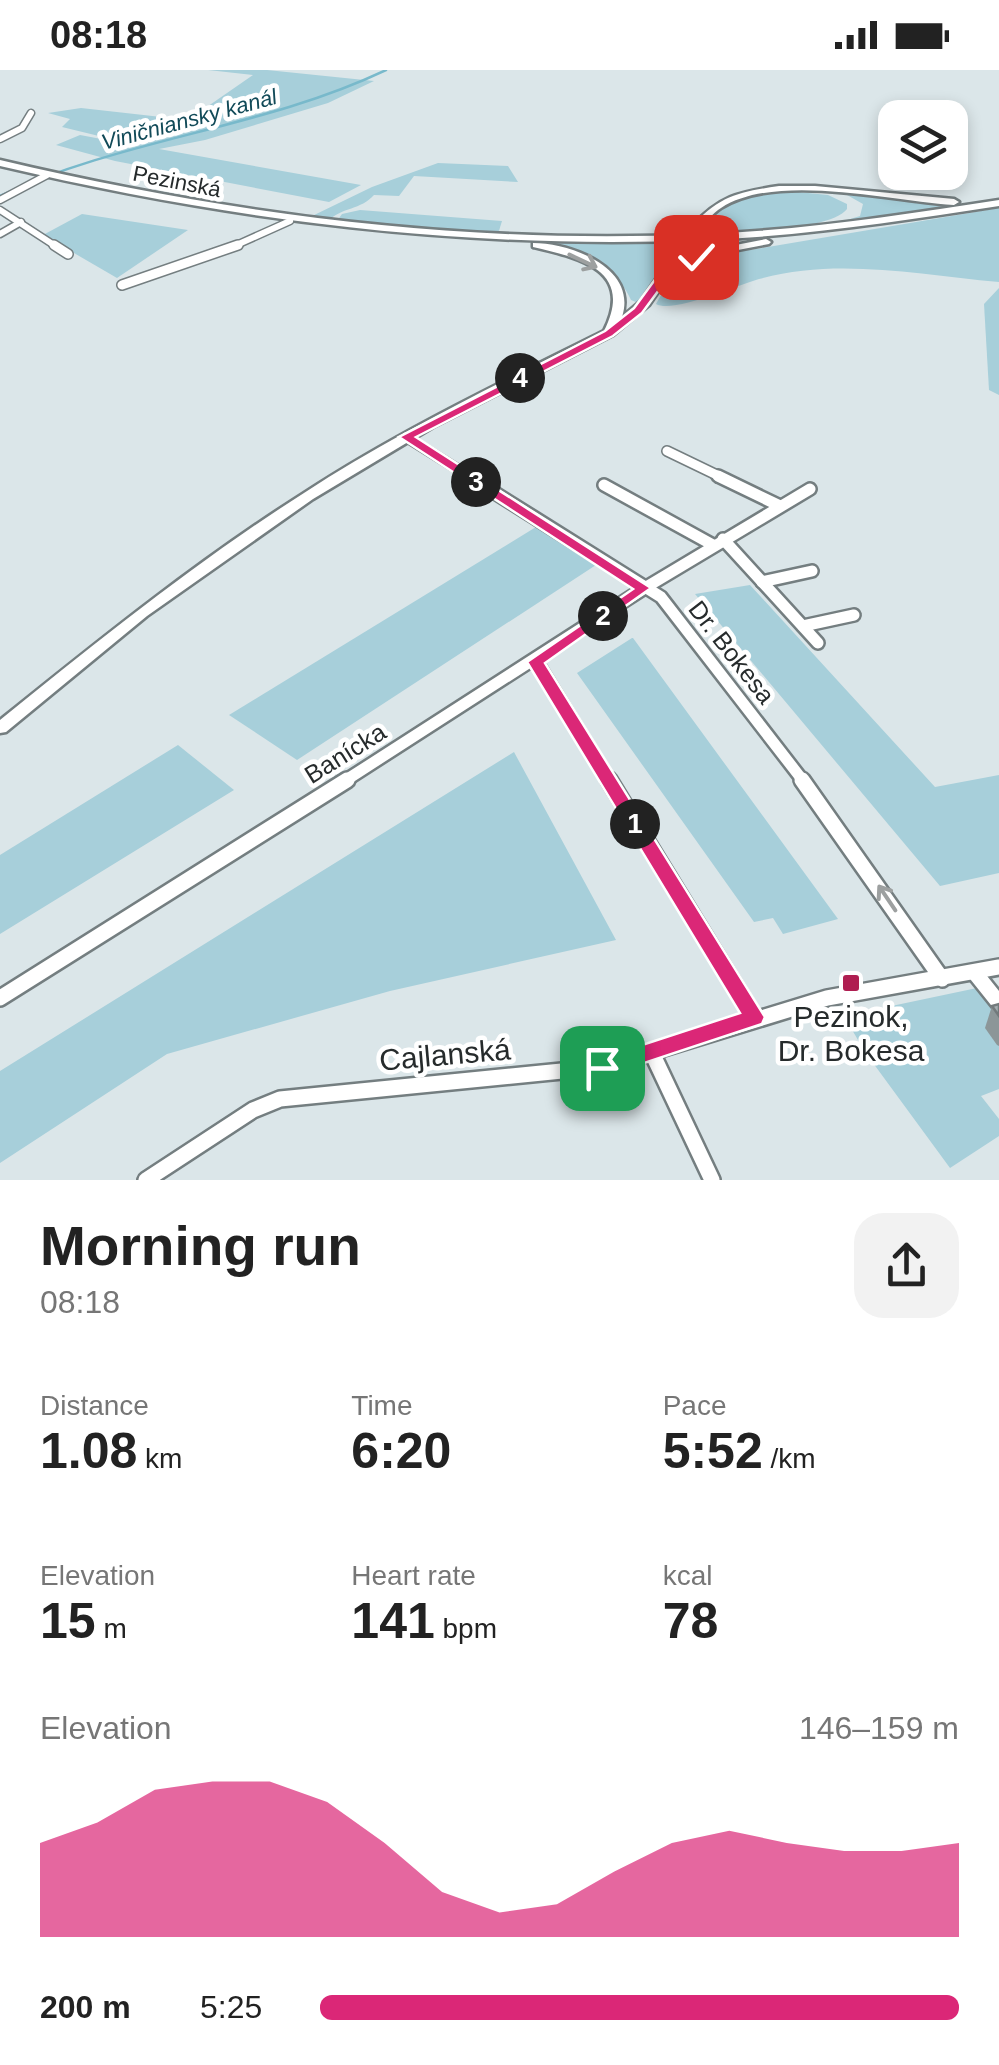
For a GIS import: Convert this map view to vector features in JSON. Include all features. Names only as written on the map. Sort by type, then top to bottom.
[{"type":"main road","name":"Pezinská","points":[[0,163],[290,221],[493,236]]},
{"type":"main road","points":[[0,728],[194,574],[308,496],[406,437],[609,334],[638,310],[712,208],[735,196],[778,189],[923,201],[999,202]]},
{"type":"main road","points":[[806,229],[845,219],[857,208],[848,198],[811,190]]},
{"type":"main road","points":[[666,273],[714,252],[999,202]]},
{"type":"main road","points":[[493,236],[611,240],[865,223]]},
{"type":"main road","points":[[493,236],[558,250],[609,276],[619,290],[620,300],[609,334]]},
{"type":"street","points":[[0,139],[22,128],[31,112]]},
{"type":"street","points":[[0,200],[43,174]]},
{"type":"street","points":[[0,210],[68,254]]},
{"type":"street","points":[[122,284],[233,247],[290,221]]},
{"type":"street","points":[[0,234],[20,222]]},
{"type":"street","name":"Dr. Bokesa","points":[[406,437],[662,597],[824,809],[942,979]]},
{"type":"street","points":[[667,451],[780,506]]},
{"type":"street","points":[[604,485],[718,542],[762,582],[818,643]]},
{"type":"street","name":"Banícka","points":[[0,998],[536,662],[643,588],[810,490]]},
{"type":"street","points":[[762,582],[812,571]]},
{"type":"street","points":[[803,626],[854,615]]},
{"type":"street","points":[[536,662],[754,1017]]},
{"type":"street","name":"Cajlanská","points":[[146,1180],[253,1110],[280,1099],[602,1068],[754,1017],[827,998],[999,966]]},
{"type":"street","points":[[975,973],[999,1003]]},
{"type":"street","points":[[652,1053],[712,1180]]},
{"type":"shaded area","points":[[208,70],[267,70],[374,81],[328,103],[205,140],[159,149],[361,185],[329,202],[115,161],[56,145],[80,135],[144,147],[62,127],[70,119],[48,113],[81,108],[188,120],[253,75]]},
{"type":"shaded area","points":[[438,163],[508,166],[518,182],[414,176],[399,196],[374,195],[328,221],[308,218],[372,187]]},
{"type":"shaded area","points":[[788,191],[828,195],[847,204],[847,209],[822,222],[802,226],[702,234],[727,205],[749,196]]},
{"type":"shaded area","points":[[847,195],[968,205],[837,223],[860,216],[863,204]]},
{"type":"shaded area","points":[[999,208],[999,282],[879,270],[818,269],[759,279],[676,305],[656,304],[673,281],[694,265],[746,247],[750,250]]},
{"type":"shaded area","points":[[360,210],[502,221],[498,234],[405,230],[337,221],[342,214]]},
{"type":"shaded area","points":[[82,214],[188,230],[117,278],[43,235]]},
{"type":"shaded area","points":[[526,240],[677,242],[638,303],[631,300],[613,274],[588,257]]},
{"type":"shaded area","points":[[999,288],[999,395],[989,390],[984,304]]},
{"type":"shaded area","points":[[536,527],[596,565],[297,760],[229,715]]},
{"type":"shaded area","points":[[750,585],[935,787],[999,775],[999,873],[940,886],[695,594]]},
{"type":"shaded area","points":[[633,638],[838,919],[783,934],[773,918],[754,922],[577,673]]},
{"type":"shaded area","points":[[178,745],[234,790],[0,934],[0,855]]},
{"type":"shaded area","points":[[514,752],[616,940],[390,991],[167,1054],[0,1163],[0,1071]]},
{"type":"shaded area","points":[[977,988],[999,1015],[999,1089],[981,1096],[999,1119],[999,1136],[950,1168],[865,1052],[844,1016]]},
{"type":"waterway","name":"Viničniansky kanál","points":[[0,196],[95,160],[291,106],[386,70]]},
{"type":"place","name":"Pezinok, Dr. Bokesa","points":[[851,983]]},
{"type":"route","points":[[602,1068],[754,1017],[536,662],[643,588],[406,437],[609,334],[645,303],[666,273],[696,257]]}]
